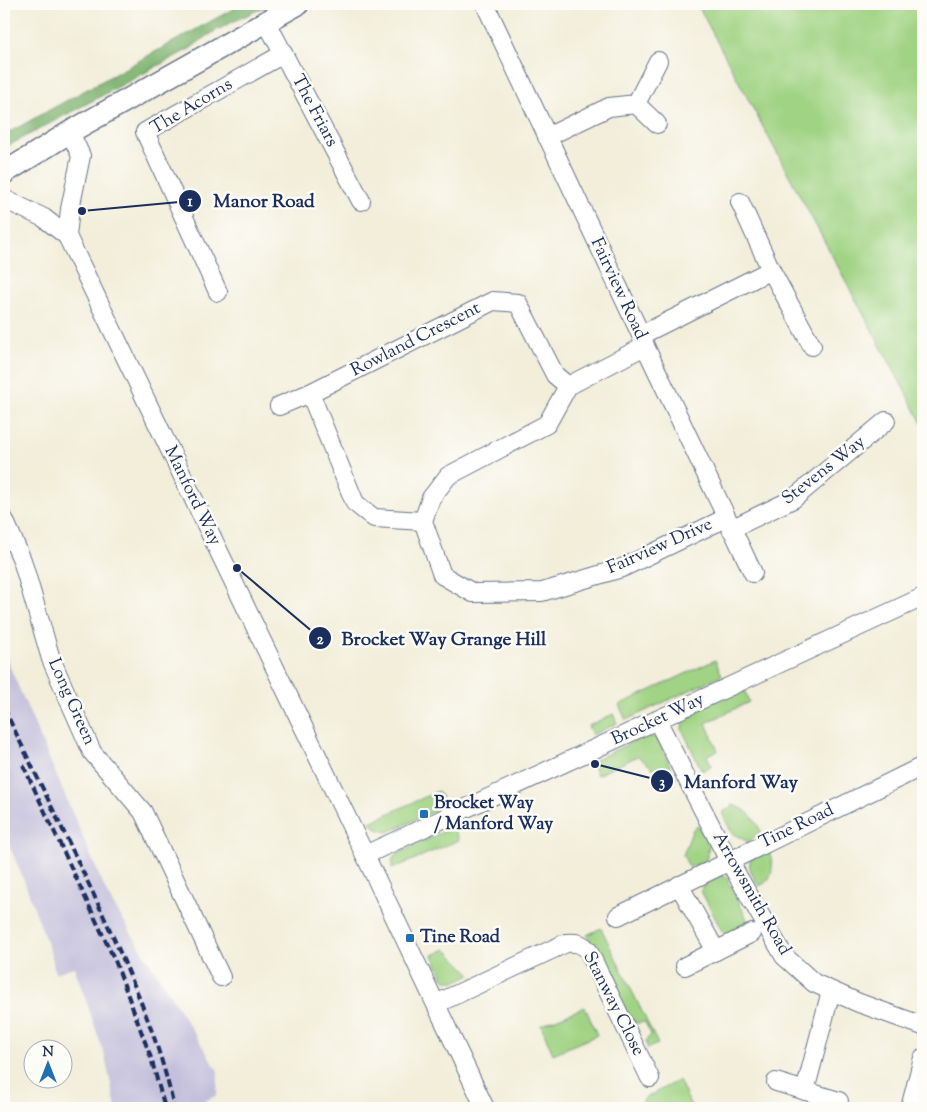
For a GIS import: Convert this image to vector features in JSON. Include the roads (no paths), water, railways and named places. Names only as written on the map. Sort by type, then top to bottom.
[{"type":"main road","points":[[4,173],[70,132],[298,4]]},
{"type":"street","name":"Fairview Road","points":[[485,4],[753,573]]},
{"type":"street","name":"The Friars","points":[[266,21],[361,201]]},
{"type":"street","name":"The Acorns","points":[[218,292],[145,132],[283,54]]},
{"type":"street","points":[[636,104],[658,61]]},
{"type":"street","points":[[547,137],[609,107],[636,104],[657,124]]},
{"type":"street","points":[[67,236],[70,209],[81,156],[70,132]]},
{"type":"street","name":"Manford Way","points":[[4,199],[44,218],[67,236],[365,854],[485,1108]]},
{"type":"street","points":[[740,202],[771,270],[812,346]]},
{"type":"street","points":[[310,393],[355,503],[374,518],[423,521],[431,498],[448,476],[547,424],[568,386],[643,341],[771,270]]},
{"type":"street","name":"Rowland Crescent","points":[[279,406],[310,393],[493,301],[518,303],[555,375],[568,386]]},
{"type":"street","name":"Stevens Way","points":[[729,523],[793,499],[886,421]]},
{"type":"street","name":"Long Green","points":[[4,519],[22,560],[51,659],[92,752],[144,812],[221,977]]},
{"type":"street","name":"Fairview Drive","points":[[423,521],[442,575],[473,593],[542,592],[622,568],[729,523]]},
{"type":"street","name":"Brocket Way","points":[[365,854],[923,597]]},
{"type":"street","name":"Arrowsmith Road","points":[[656,720],[729,861],[784,956],[814,983],[859,1003],[923,1026]]},
{"type":"street","name":"Tine Road","points":[[618,916],[923,766]]},
{"type":"street","points":[[680,885],[716,951]]},
{"type":"street","points":[[685,966],[752,933]]},
{"type":"street","name":"Stanway Close","points":[[436,1004],[566,943],[576,942],[588,950],[650,1078]]},
{"type":"street","points":[[806,1091],[831,991]]},
{"type":"street","points":[[910,1108],[923,1058]]},
{"type":"street","points":[[776,1082],[839,1101]]},
{"type":"railway","points":[[4,708],[125,963],[153,1035],[174,1108]]},
{"type":"railway","points":[[23,765],[116,963],[151,1058],[165,1108]]},
{"type":"place","name":"Manor Road","points":[[82,211]]},
{"type":"place","name":"Brocket Way Grange Hill","points":[[237,568]]},
{"type":"place","name":"Manford Way","points":[[595,764]]},
{"type":"place","name":"Brocket Way / Manford Way","points":[[424,814]]},
{"type":"place","name":"Tine Road","points":[[410,938]]}]
